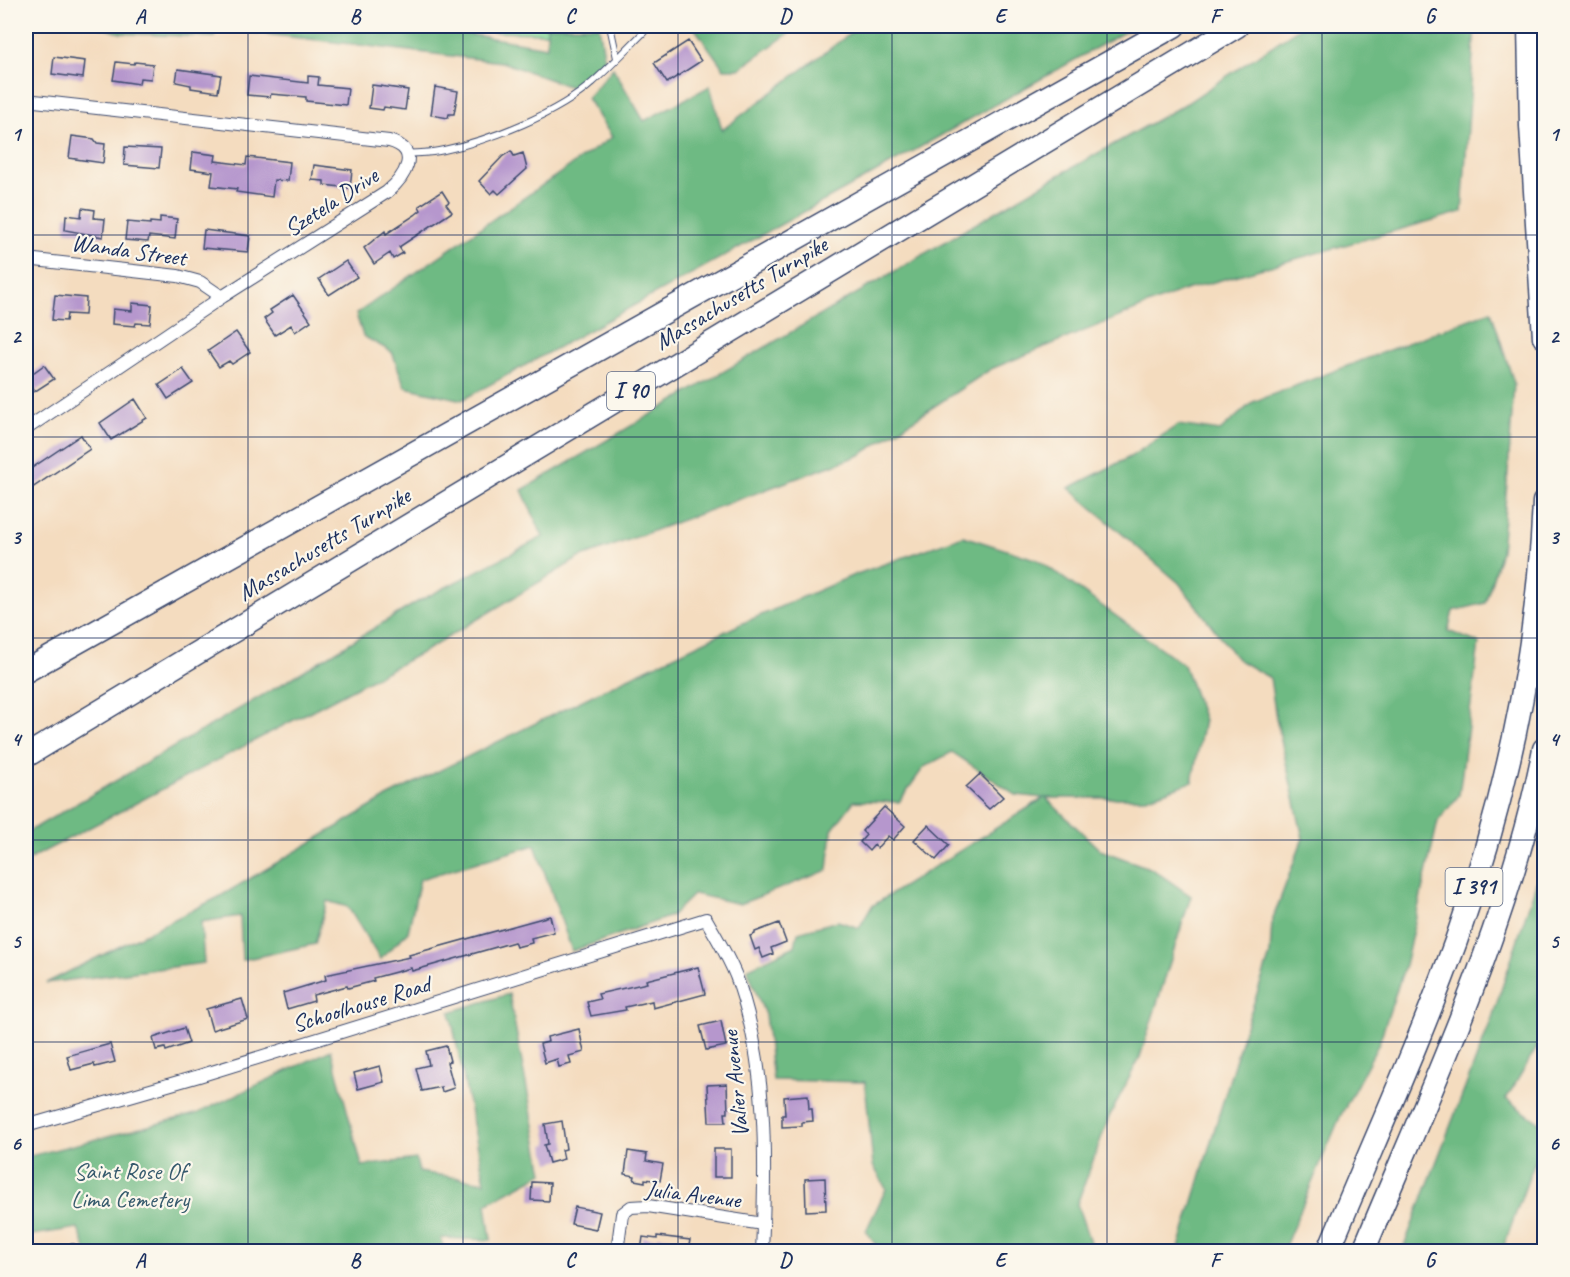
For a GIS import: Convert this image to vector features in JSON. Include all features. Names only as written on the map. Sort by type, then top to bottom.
[{"type":"highway","name":"Massachusetts Turnpike","points":[[26,671],[1174,26]]},
{"type":"highway","name":"Massachusetts Turnpike","points":[[26,756],[1237,26]]},
{"type":"highway","points":[[1529,26],[1531,126],[1545,337]]},
{"type":"highway","name":"I 391","points":[[1328,1251],[1427,1017],[1456,942],[1488,841],[1510,755],[1527,671],[1538,585],[1545,502]]},
{"type":"highway","name":"I 391","points":[[1363,1251],[1484,956],[1518,851],[1545,749]]},
{"type":"street","name":"Szetela Drive","points":[[26,100],[389,141],[398,144],[406,154],[408,163],[404,176],[387,192],[222,297],[26,429]]},
{"type":"street","name":"Wanda Street","points":[[26,259],[178,276],[200,282],[222,297]]},
{"type":"street","name":"Schoolhouse Road","points":[[26,1126],[188,1080],[707,920]]},
{"type":"street","name":"Valier Avenue","points":[[707,920],[736,976],[753,1038],[759,1076],[762,1124],[762,1251]]},
{"type":"street","name":"Julia Avenue","points":[[617,1251],[622,1215],[626,1210],[635,1206],[763,1224]]},
{"type":"lane","points":[[610,26],[617,58]]},
{"type":"lane","points":[[406,154],[443,150],[500,133],[532,120],[567,100],[592,82],[648,26]]},
{"type":"lane","points":[[53,1251],[73,1247],[75,1251]]},
{"type":"green space","points":[[96,26],[219,26],[214,37],[121,33]]},
{"type":"green space","points":[[249,26],[420,26],[547,47],[547,26],[599,26],[605,61],[573,88],[502,62],[250,32]]},
{"type":"green space","points":[[266,26],[582,26],[581,34]]},
{"type":"green space","points":[[693,26],[799,26],[739,69],[724,69]]},
{"type":"green space","points":[[860,26],[1135,26],[862,180],[462,400],[405,387],[392,352],[363,336],[356,314],[612,137],[587,98],[613,68],[644,121],[710,86],[722,130]]},
{"type":"green space","points":[[1302,26],[1475,26],[1462,212],[1182,291],[991,369],[860,455],[579,558],[425,651],[26,861],[26,833],[282,684],[419,601],[543,537],[522,490],[1045,183],[1187,103]]},
{"type":"green space","points":[[1491,311],[1514,383],[1501,551],[1485,603],[1453,611],[1448,631],[1479,643],[1459,795],[1438,821],[1405,965],[1379,1043],[1340,1117],[1283,1251],[1178,1251],[1242,1038],[1270,955],[1272,921],[1303,838],[1276,718],[1270,678],[1237,659],[1179,583],[1069,488],[1130,457],[1178,425],[1220,431],[1253,402]]},
{"type":"green space","points":[[963,536],[1038,560],[1184,665],[1204,720],[1192,782],[1146,798],[1046,798],[1100,850],[1152,869],[1191,896],[1140,1057],[1109,1117],[1077,1204],[1093,1251],[880,1251],[866,1231],[886,1189],[873,1165],[865,1082],[773,1080],[765,1015],[747,969],[795,946],[798,932],[838,921],[859,928],[872,906],[1044,798],[1016,795],[952,752],[924,767],[899,802],[854,801],[832,830],[828,870],[740,904],[694,894],[671,916],[572,951],[535,845],[420,879],[408,932],[380,959],[348,907],[327,901],[315,944],[242,960],[240,916],[201,922],[204,963],[46,983],[219,897],[394,793],[605,689],[743,623],[854,575]]},
{"type":"green space","points":[[1544,859],[1544,1036],[1506,1099],[1544,1126],[1544,1136],[1502,1251],[1402,1251],[1492,1018]]},
{"type":"green space","name":"Saint Rose Of Lima Cemetery","points":[[509,994],[543,1173],[486,1204],[491,1240],[441,1238],[444,1252],[388,1248],[388,1251],[87,1252],[78,1228],[26,1236],[26,1157],[196,1114],[331,1050],[362,1166],[416,1159],[419,1172],[485,1182],[450,1012]]},
{"type":"building","points":[[688,41],[701,61],[667,83],[654,63]]},
{"type":"building","points":[[54,57],[85,61],[83,78],[52,74]]},
{"type":"building","points":[[116,62],[153,64],[151,79],[140,78],[139,84],[113,80]]},
{"type":"building","points":[[178,69],[221,75],[218,92],[191,88],[191,85],[176,82]]},
{"type":"building","points":[[249,76],[308,83],[308,76],[319,77],[318,85],[348,88],[346,105],[306,101],[306,97],[271,94],[270,97],[247,95]]},
{"type":"building","points":[[372,85],[408,90],[405,110],[384,107],[383,110],[369,108]]},
{"type":"building","points":[[435,87],[458,91],[454,114],[449,114],[448,118],[431,115]]},
{"type":"building","points":[[72,136],[94,139],[97,143],[105,144],[103,163],[69,158]]},
{"type":"building","points":[[125,147],[161,149],[159,168],[124,165]]},
{"type":"building","points":[[511,151],[514,156],[523,153],[527,169],[499,194],[495,190],[491,194],[479,181],[503,156]]},
{"type":"building","points":[[193,152],[216,155],[215,161],[246,165],[247,157],[290,162],[288,181],[274,180],[272,197],[211,186],[213,172],[191,169]]},
{"type":"building","points":[[314,165],[352,170],[350,188],[324,185],[324,181],[312,180]]},
{"type":"building","points":[[442,191],[449,202],[446,204],[452,212],[399,247],[403,253],[393,259],[390,253],[374,264],[364,248],[385,231],[386,234],[415,215],[421,210],[419,206]]},
{"type":"building","points":[[82,208],[95,210],[94,218],[105,219],[103,237],[65,230],[66,215],[81,217]]},
{"type":"building","points":[[160,217],[177,219],[175,239],[149,236],[148,242],[125,240],[127,222],[160,223]]},
{"type":"building","points":[[204,230],[250,236],[248,252],[202,248]]},
{"type":"building","points":[[346,261],[357,277],[329,295],[319,279]]},
{"type":"building","points":[[55,295],[86,298],[85,315],[67,314],[66,321],[52,320]]},
{"type":"building","points":[[293,295],[311,321],[295,332],[291,325],[275,335],[264,319],[272,313],[270,310]]},
{"type":"building","points":[[132,303],[152,305],[150,324],[136,323],[135,326],[112,324],[113,309],[132,311]]},
{"type":"building","points":[[236,332],[250,352],[232,364],[229,361],[219,367],[208,351]]},
{"type":"building","points":[[44,365],[54,379],[34,392],[26,378]]},
{"type":"building","points":[[183,369],[193,383],[168,399],[159,385]]},
{"type":"building","points":[[135,399],[147,418],[111,440],[100,423]]},
{"type":"building","points":[[81,435],[90,449],[26,492],[26,472]]},
{"type":"building","points":[[980,774],[1003,797],[989,809],[966,787]]},
{"type":"building","points":[[884,807],[905,826],[893,840],[888,836],[877,848],[874,845],[869,851],[860,842],[866,835],[862,831]]},
{"type":"building","points":[[928,825],[949,845],[936,860],[914,840]]},
{"type":"building","points":[[550,916],[554,932],[531,938],[532,943],[516,947],[514,942],[412,971],[411,968],[373,978],[374,981],[313,995],[314,1001],[287,1009],[283,993],[326,980],[325,975],[410,957],[409,955]]},
{"type":"building","points":[[779,923],[786,942],[771,948],[773,954],[763,958],[759,948],[755,950],[750,936]]},
{"type":"building","points":[[698,967],[705,994],[653,1008],[652,1001],[625,1007],[626,1010],[591,1016],[587,1002],[600,999],[598,994],[647,983],[646,980]]},
{"type":"building","points":[[242,999],[248,1019],[212,1030],[206,1009]]},
{"type":"building","points":[[721,1021],[726,1046],[706,1050],[700,1026]]},
{"type":"building","points":[[184,1028],[189,1043],[166,1051],[165,1048],[156,1050],[153,1038]]},
{"type":"building","points":[[579,1029],[584,1052],[569,1056],[571,1064],[559,1067],[557,1059],[545,1063],[540,1044],[548,1042],[547,1037]]},
{"type":"building","points":[[110,1044],[115,1062],[71,1070],[67,1056]]},
{"type":"building","points":[[446,1046],[450,1061],[447,1062],[454,1088],[442,1092],[441,1087],[422,1091],[416,1068],[429,1065],[426,1051]]},
{"type":"building","points":[[380,1066],[384,1082],[358,1089],[354,1073]]},
{"type":"building","points":[[727,1084],[726,1122],[709,1122],[707,1085]]},
{"type":"building","points":[[808,1095],[813,1121],[802,1122],[802,1126],[782,1127],[782,1115],[785,1115],[784,1097]]},
{"type":"building","points":[[562,1121],[566,1149],[562,1150],[564,1159],[549,1163],[544,1145],[548,1144],[545,1124]]},
{"type":"building","points":[[714,1149],[731,1149],[731,1177],[714,1177]]},
{"type":"building","points":[[628,1151],[647,1154],[646,1161],[663,1164],[660,1181],[634,1180],[635,1176],[625,1174]]},
{"type":"building","points":[[825,1178],[826,1210],[806,1211],[805,1179]]},
{"type":"building","points":[[532,1182],[550,1183],[549,1201],[531,1200]]},
{"type":"building","points":[[575,1207],[600,1212],[596,1229],[571,1224]]},
{"type":"building","points":[[657,1236],[690,1240],[688,1251],[641,1251],[643,1237],[657,1239]]}]
